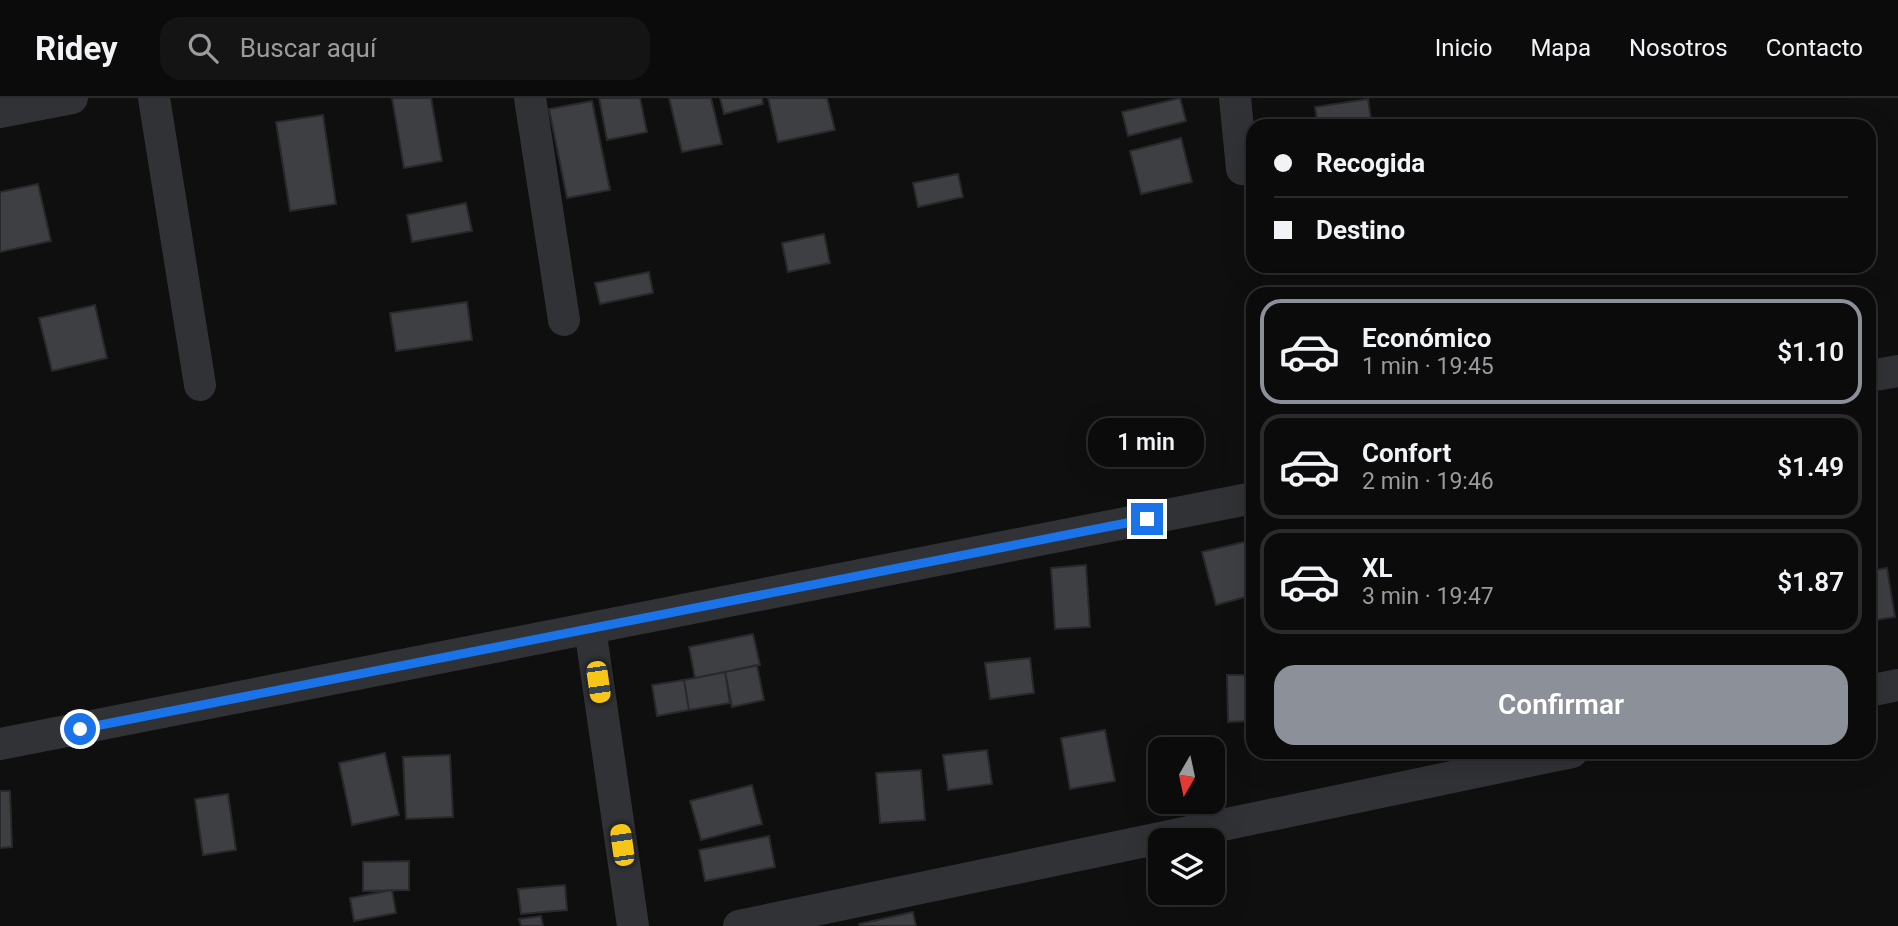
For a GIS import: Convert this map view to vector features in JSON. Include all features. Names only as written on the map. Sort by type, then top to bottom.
[{"type":"street","points":[[0,112],[72,98]]},
{"type":"street","points":[[154,98],[200,385]]},
{"type":"street","points":[[530,98],[564,320]]},
{"type":"street","points":[[1235,98],[1242,169]]},
{"type":"street","points":[[1876,375],[1898,371]]},
{"type":"street","points":[[0,744],[1246,499]]},
{"type":"street","points":[[590,628],[633,926]]},
{"type":"street","points":[[1876,690],[1898,685]]},
{"type":"street","points":[[739,926],[1538,759]]},
{"type":"building","points":[[392,98],[431,98],[442,161],[404,168]]},
{"type":"building","points":[[599,98],[640,98],[647,132],[607,140]]},
{"type":"building","points":[[669,98],[711,98],[722,144],[682,152]]},
{"type":"building","points":[[720,98],[762,98],[763,104],[724,114]]},
{"type":"building","points":[[768,98],[827,98],[835,130],[778,142]]},
{"type":"building","points":[[1180,98],[1186,121],[1128,136],[1122,112]]},
{"type":"building","points":[[1368,99],[1371,119],[1317,119],[1315,107]]},
{"type":"building","points":[[592,101],[610,190],[567,198],[549,109]]},
{"type":"building","points":[[323,115],[336,204],[290,211],[276,122]]},
{"type":"building","points":[[1181,138],[1192,182],[1141,194],[1130,151]]},
{"type":"building","points":[[958,174],[963,197],[918,207],[913,183]]},
{"type":"building","points":[[38,184],[51,241],[0,252],[0,192]]},
{"type":"building","points":[[466,203],[472,231],[412,242],[407,215]]},
{"type":"building","points":[[824,234],[830,263],[788,272],[782,243]]},
{"type":"building","points":[[649,272],[653,293],[600,304],[595,283]]},
{"type":"building","points":[[467,302],[472,340],[396,351],[390,313]]},
{"type":"building","points":[[95,305],[107,358],[52,371],[39,318]]},
{"type":"building","points":[[1246,541],[1246,597],[1216,605],[1202,552]]},
{"type":"building","points":[[1086,565],[1090,627],[1055,629],[1051,568]]},
{"type":"building","points":[[1887,568],[1895,617],[1876,620],[1876,570]]},
{"type":"building","points":[[753,634],[760,665],[695,678],[689,647]]},
{"type":"building","points":[[1030,658],[1034,693],[990,699],[985,663]]},
{"type":"building","points":[[757,665],[764,700],[732,707],[725,672]]},
{"type":"building","points":[[725,672],[730,703],[689,710],[684,680]]},
{"type":"building","points":[[1227,675],[1246,675],[1246,721],[1228,722]]},
{"type":"building","points":[[684,680],[689,710],[657,716],[652,685]]},
{"type":"building","points":[[1105,730],[1115,781],[1070,789],[1061,738]]},
{"type":"building","points":[[987,750],[992,784],[948,790],[943,755]]},
{"type":"building","points":[[385,753],[399,815],[352,825],[339,763]]},
{"type":"building","points":[[450,755],[453,817],[406,819],[403,757]]},
{"type":"building","points":[[921,770],[925,820],[880,823],[876,773]]},
{"type":"building","points":[[752,785],[762,824],[701,840],[690,801]]},
{"type":"building","points":[[0,791],[10,791],[12,847],[0,848]]},
{"type":"building","points":[[228,794],[236,850],[203,855],[195,799]]},
{"type":"building","points":[[769,836],[775,867],[705,881],[699,850]]},
{"type":"building","points":[[409,861],[409,890],[363,891],[363,862]]},
{"type":"building","points":[[565,885],[567,910],[521,914],[518,889]]},
{"type":"building","points":[[392,890],[396,913],[354,921],[350,898]]},
{"type":"building","points":[[913,912],[916,926],[859,924]]},
{"type":"building","points":[[541,916],[543,926],[521,926],[519,919]]},
{"type":"route","points":[[80,729],[1147,519]]}]
